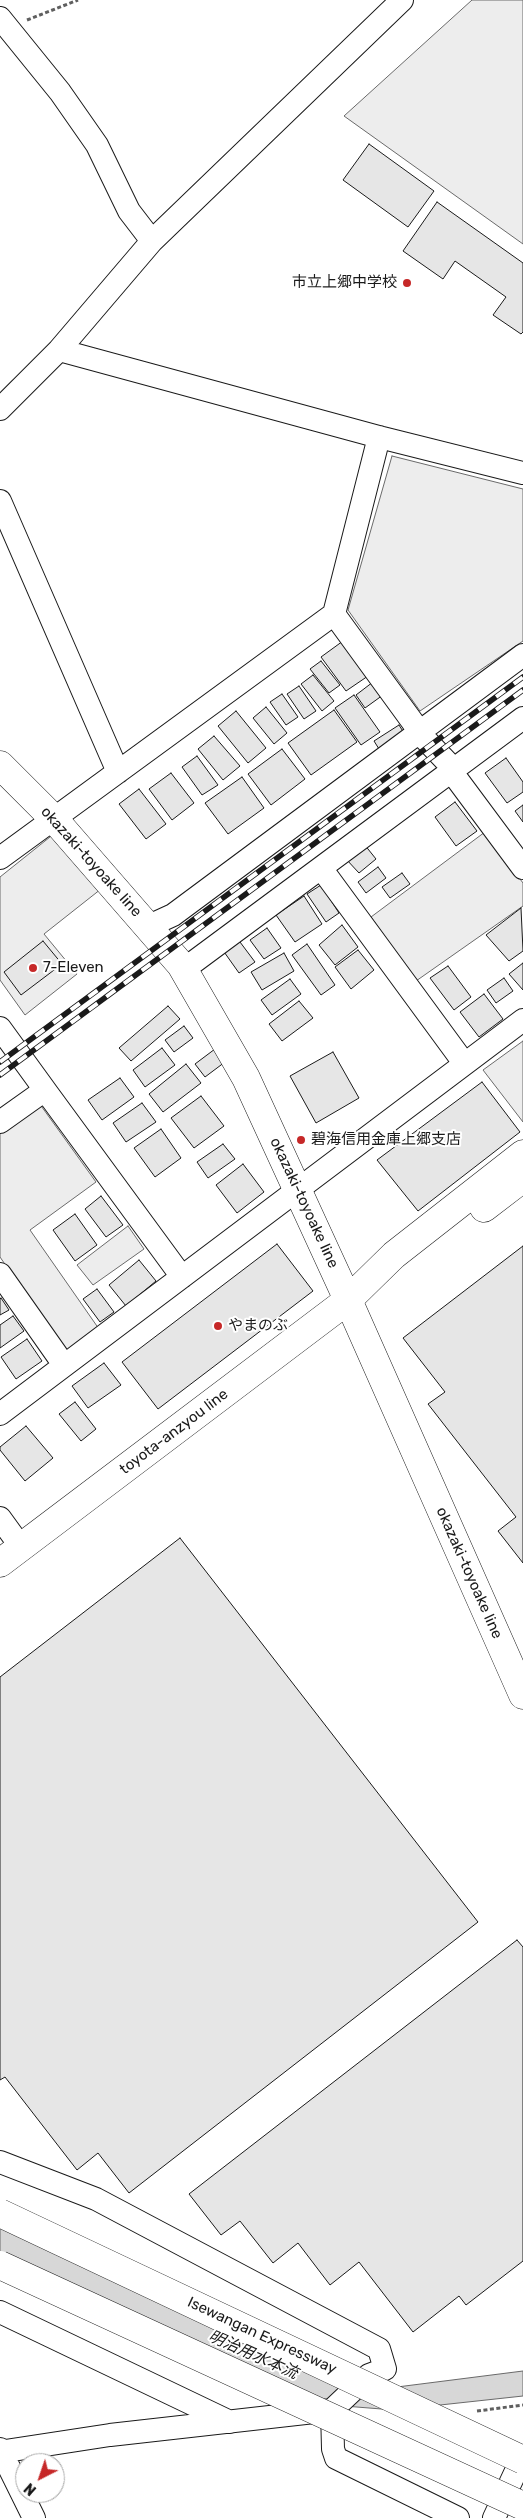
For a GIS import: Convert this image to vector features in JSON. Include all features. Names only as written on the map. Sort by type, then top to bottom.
[{"type":"main road","name":"okazaki-toyoake line","points":[[0,765],[54,819],[148,926],[183,970],[246,1078],[298,1188],[523,1695]]},
{"type":"main road","name":"toyota-anzyou line","points":[[11,1555],[348,1300],[394,1255],[523,1154]]},
{"type":"main road","name":"toyota-anzyou line","points":[[348,1300],[399,1273],[523,1178]]},
{"type":"main road","name":"Isewangan Expressway","points":[[0,2213],[523,2458]]},
{"type":"main road","points":[[0,2265],[523,2506]]},
{"type":"street","points":[[0,409],[59,350],[152,241],[402,0]]},
{"type":"street","points":[[3,28],[60,92],[98,144],[129,211],[152,241]]},
{"type":"street","points":[[59,350],[379,437],[523,473]]},
{"type":"street","points":[[0,858],[334,614],[379,437]]},
{"type":"street","points":[[0,501],[118,772]]},
{"type":"street","points":[[334,614],[419,731],[447,762],[451,771],[523,868]]},
{"type":"street","points":[[148,926],[173,915],[523,655]]},
{"type":"street","points":[[183,970],[523,718]]},
{"type":"street","points":[[321,868],[464,1063]]},
{"type":"street","points":[[0,1414],[523,1020]]},
{"type":"street","points":[[0,1028],[182,1277]]},
{"type":"street","points":[[0,1122],[44,1090]]},
{"type":"street","points":[[0,1274],[64,1365]]},
{"type":"street","points":[[0,1518],[11,1555]]},
{"type":"street","points":[[0,2162],[96,2199],[378,2349],[385,2369],[369,2375],[334,2409],[110,2435],[0,2451],[34,2518]]},
{"type":"street","points":[[0,2312],[231,2422]]},
{"type":"street","points":[[334,2409],[333,2448],[336,2458],[458,2518]]},
{"type":"street","points":[[494,2518],[523,2458]]},
{"type":"path","points":[[3,28],[78,0]]},
{"type":"shaded area","points":[[472,0],[523,0],[523,244],[344,116]]},
{"type":"shaded area","points":[[392,456],[523,489],[523,641],[420,711],[348,610]]},
{"type":"shaded area","points":[[485,832],[523,883],[523,906],[416,981],[371,917]]},
{"type":"shaded area","points":[[55,833],[101,889],[44,934],[77,974],[25,1015],[0,980],[0,877]]},
{"type":"shaded area","points":[[523,1041],[523,1122],[483,1070]]},
{"type":"shaded area","points":[[39,1103],[96,1182],[30,1230],[99,1329],[66,1353],[0,1257],[0,1132]]},
{"type":"shaded area","points":[[128,1226],[144,1249],[93,1285],[77,1265]]},
{"type":"water","name":"明治用水本流","points":[[0,2226],[397,2387],[523,2371],[523,2396],[394,2410],[344,2406],[323,2399],[0,2254]]},
{"type":"building","points":[[369,144],[434,191],[408,227],[343,180]]},
{"type":"building","points":[[437,202],[523,263],[523,332],[521,334],[493,315],[506,297],[455,261],[443,279],[403,251]]},
{"type":"building","points":[[343,641],[368,676],[346,691],[321,657]]},
{"type":"building","points":[[321,661],[340,685],[329,693],[310,669]]},
{"type":"building","points":[[313,675],[334,701],[322,711],[301,684]]},
{"type":"building","points":[[373,682],[383,695],[365,708],[356,695]]},
{"type":"building","points":[[299,686],[316,711],[304,719],[287,694]]},
{"type":"building","points":[[282,694],[298,717],[286,725],[270,702]]},
{"type":"building","points":[[354,695],[380,732],[361,745],[335,708]]},
{"type":"building","points":[[266,707],[287,733],[274,744],[253,718]]},
{"type":"building","points":[[334,710],[357,742],[311,775],[288,743]]},
{"type":"building","points":[[236,711],[266,748],[248,763],[218,726]]},
{"type":"building","points":[[399,725],[404,733],[379,749],[374,741]]},
{"type":"building","points":[[214,736],[240,766],[223,780],[198,749]]},
{"type":"building","points":[[282,749],[305,779],[271,805],[248,774]]},
{"type":"building","points":[[197,756],[218,785],[202,795],[182,767]]},
{"type":"building","points":[[506,758],[523,782],[523,792],[507,803],[485,773]]},
{"type":"building","points":[[171,773],[194,803],[172,820],[149,789]]},
{"type":"building","points":[[242,777],[264,808],[228,834],[205,803]]},
{"type":"building","points":[[139,789],[166,824],[146,839],[119,804]]},
{"type":"building","points":[[455,802],[477,831],[456,846],[435,817]]},
{"type":"building","points":[[523,805],[523,822],[515,811]]},
{"type":"building","points":[[364,844],[376,859],[359,873],[346,859]]},
{"type":"building","points":[[378,867],[386,878],[366,893],[358,882]]},
{"type":"building","points":[[402,873],[410,884],[390,898],[382,887]]},
{"type":"building","points":[[321,885],[339,913],[326,922],[307,894]]},
{"type":"building","points":[[304,896],[322,924],[295,942],[276,915]]},
{"type":"building","points":[[521,908],[523,951],[509,961],[486,935]]},
{"type":"building","points":[[342,925],[358,947],[335,965],[319,945]]},
{"type":"building","points":[[267,928],[281,948],[264,959],[250,940]]},
{"type":"building","points":[[237,938],[255,962],[239,973],[222,949]]},
{"type":"building","name":"7-Eleven","points":[[43,941],[62,964],[21,995],[4,972]]},
{"type":"building","points":[[307,944],[335,985],[321,995],[292,955]]},
{"type":"building","points":[[358,950],[374,970],[351,989],[335,967]]},
{"type":"building","points":[[284,953],[294,971],[262,990],[251,972]]},
{"type":"building","points":[[523,963],[523,990],[509,974]]},
{"type":"building","points":[[448,966],[471,997],[454,1010],[430,978]]},
{"type":"building","points":[[504,978],[513,991],[496,1003],[487,990]]},
{"type":"building","points":[[290,979],[301,994],[272,1015],[261,1000]]},
{"type":"building","points":[[484,994],[503,1019],[479,1037],[460,1012]]},
{"type":"building","points":[[299,1001],[313,1018],[282,1041],[269,1024]]},
{"type":"building","points":[[168,1006],[180,1019],[131,1061],[119,1048]]},
{"type":"building","points":[[184,1026],[193,1038],[174,1052],[165,1040]]},
{"type":"building","points":[[162,1048],[175,1065],[145,1087],[133,1070]]},
{"type":"building","points":[[215,1049],[225,1062],[205,1077],[195,1064]]},
{"type":"building","points":[[333,1052],[359,1098],[316,1123],[290,1076]]},
{"type":"building","points":[[186,1064],[201,1083],[163,1112],[149,1094]]},
{"type":"building","points":[[120,1078],[134,1097],[102,1120],[88,1100]]},
{"type":"building","points":[[482,1082],[520,1132],[418,1211],[377,1160]]},
{"type":"building","points":[[201,1096],[224,1126],[194,1148],[171,1118]]},
{"type":"building","points":[[142,1103],[156,1122],[126,1142],[113,1123]]},
{"type":"building","points":[[161,1129],[181,1158],[155,1177],[134,1148]]},
{"type":"building","points":[[223,1144],[235,1159],[208,1178],[197,1162]]},
{"type":"building","points":[[243,1164],[264,1192],[237,1213],[216,1185]]},
{"type":"building","points":[[101,1196],[123,1225],[106,1237],[85,1209]]},
{"type":"building","points":[[75,1214],[97,1245],[75,1261],[53,1230]]},
{"type":"building","name":"やまのぶ","points":[[277,1244],[313,1291],[158,1409],[122,1362]]},
{"type":"building","points":[[523,1246],[523,1563],[498,1531],[516,1517],[428,1404],[445,1392],[403,1338]]},
{"type":"building","points":[[139,1260],[156,1281],[126,1306],[109,1285]]},
{"type":"building","points":[[97,1289],[114,1312],[100,1322],[83,1299]]},
{"type":"building","points":[[0,1299],[9,1310],[0,1315]]},
{"type":"building","points":[[13,1316],[24,1331],[0,1348],[0,1325]]},
{"type":"building","points":[[27,1339],[42,1361],[16,1379],[1,1357]]},
{"type":"building","points":[[104,1363],[121,1385],[88,1408],[72,1386]]},
{"type":"building","points":[[75,1402],[96,1429],[81,1441],[59,1414]]},
{"type":"building","points":[[26,1426],[53,1458],[25,1481],[0,1450],[0,1447]]},
{"type":"building","points":[[180,1538],[478,1922],[129,2193],[98,2153],[77,2170],[5,2077],[0,2080],[0,1677]]},
{"type":"building","points":[[517,1940],[523,1947],[523,2261],[466,2305],[459,2296],[413,2332],[359,2262],[330,2285],[298,2243],[273,2263],[240,2221],[221,2235],[189,2194]]},
{"type":"railway","points":[[0,1062],[523,677]]},
{"type":"railway","points":[[0,1075],[523,690]]},
{"type":"place","name":"市立上郷中学校","points":[[407,283]]},
{"type":"place","name":"7-Eleven","points":[[33,968]]},
{"type":"place","name":"碧海信用金庫上郷支店","points":[[301,1140]]},
{"type":"place","name":"やまのぶ","points":[[218,1326]]}]
